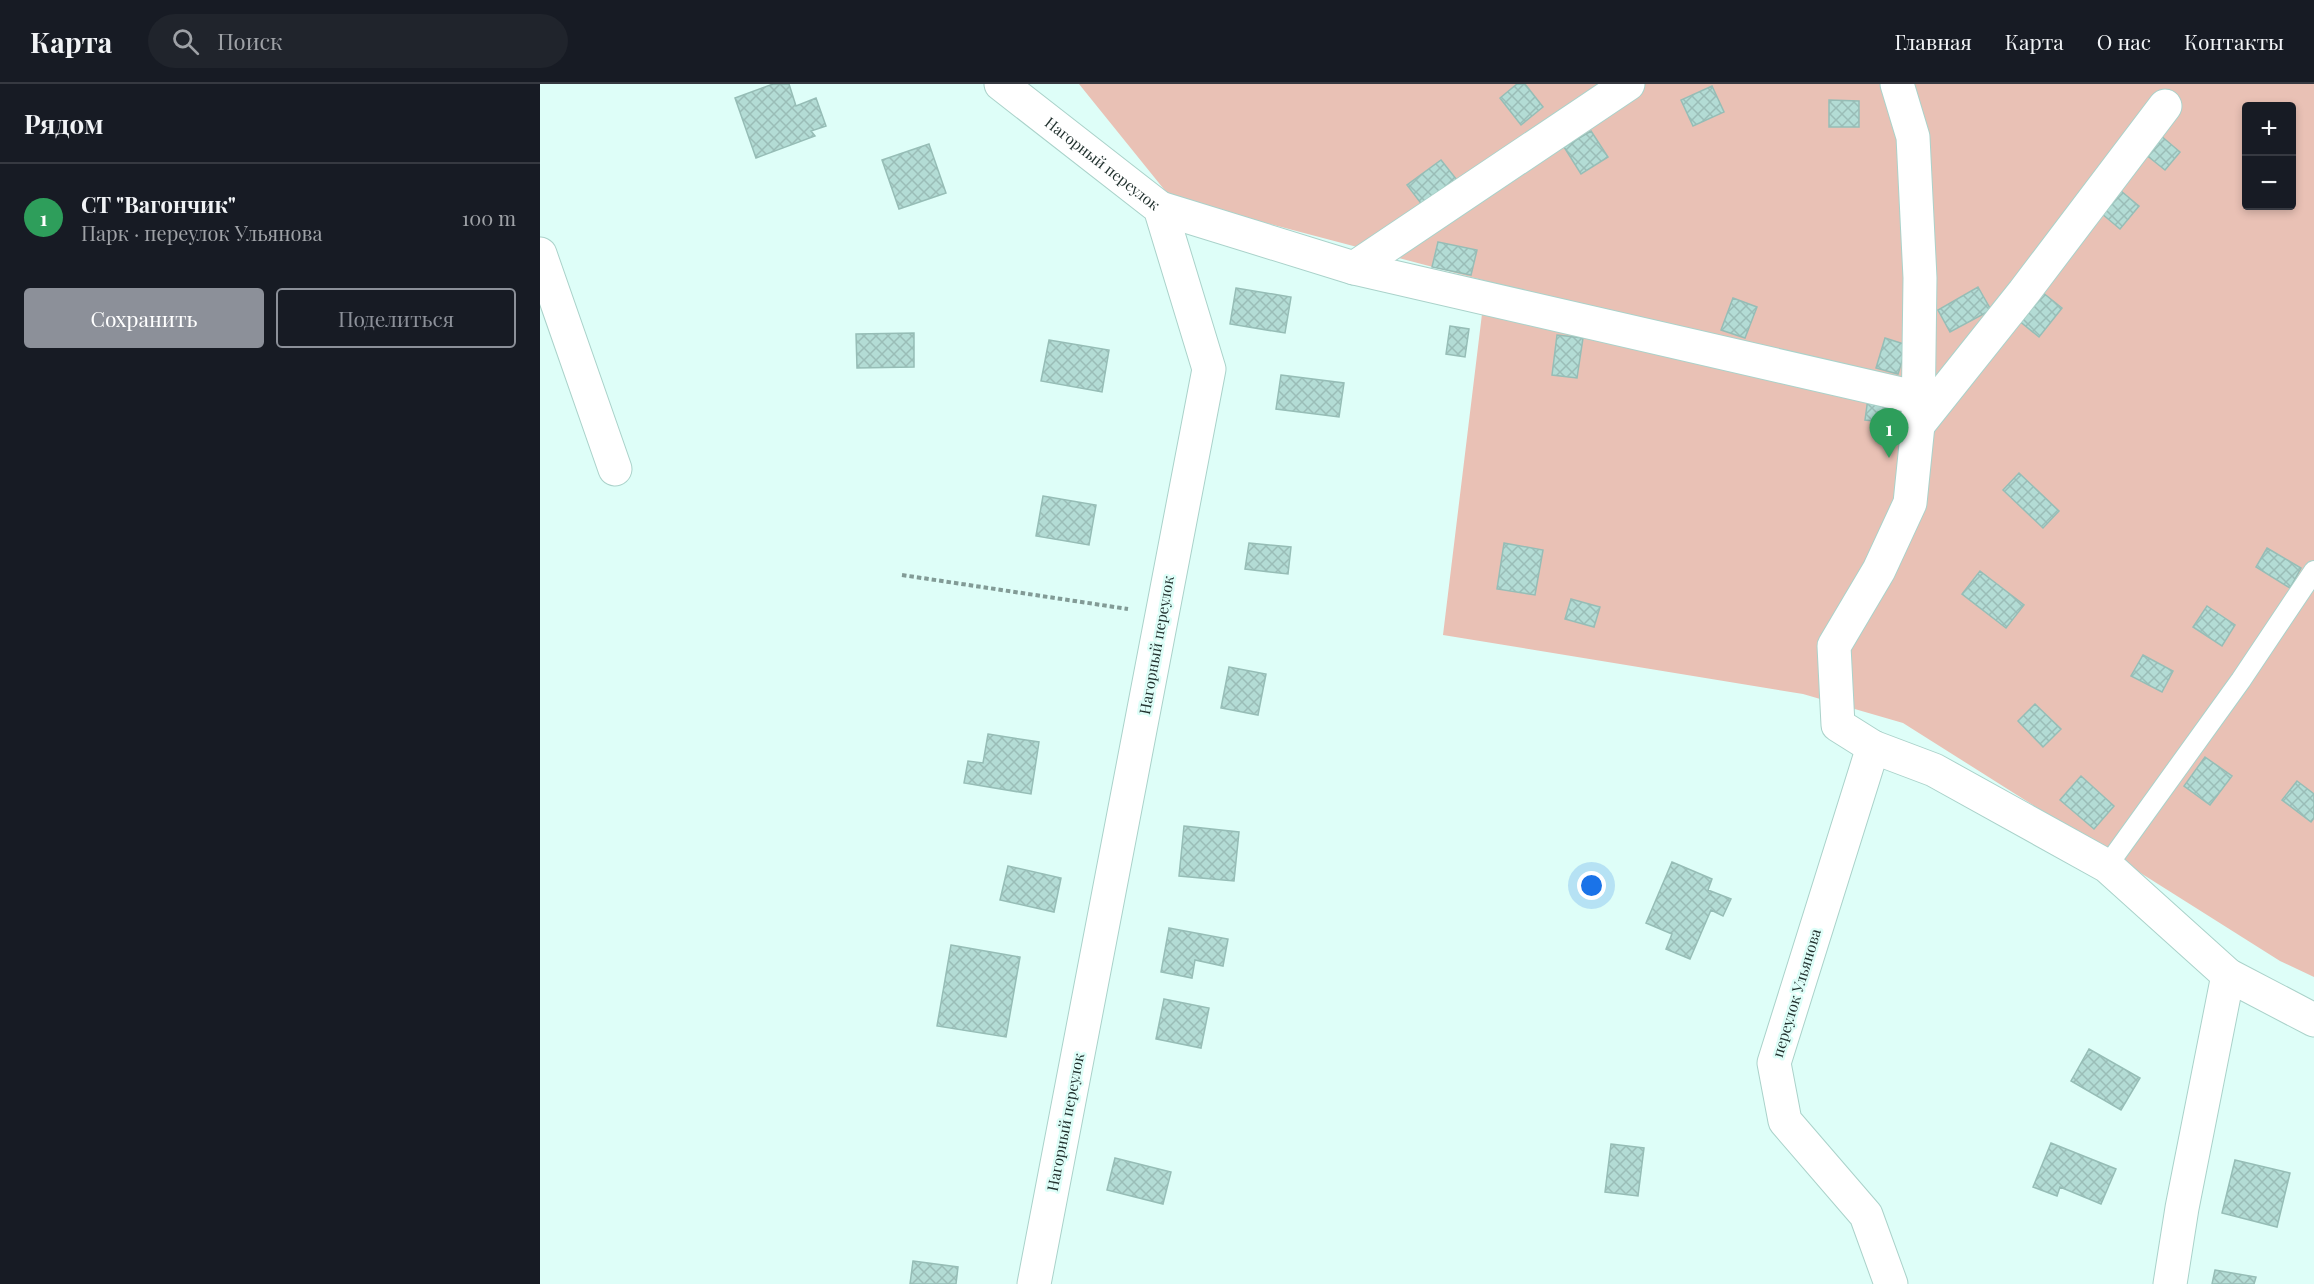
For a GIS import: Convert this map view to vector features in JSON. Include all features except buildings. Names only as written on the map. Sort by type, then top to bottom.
[{"type":"street","points":[[1354,268],[1628,84]]},
{"type":"street","points":[[1897,84],[1913,137],[1920,278],[1918,412],[1910,503],[1880,570],[1834,646],[1838,725],[1872,747],[1934,770],[2107,866],[2228,975],[2314,1020]]},
{"type":"street","name":"Нагорный переулок","points":[[1009,86],[1160,208],[1209,369],[1034,1284]]},
{"type":"street","points":[[1918,412],[2024,292],[2165,106]]},
{"type":"street","points":[[1160,208],[1354,268],[1918,412]]},
{"type":"street","points":[[540,254],[615,470]]},
{"type":"street","name":"переулок Ульянова","points":[[1872,747],[1774,1063],[1785,1120],[1866,1215],[1891,1284]]},
{"type":"street","points":[[2170,1284],[2182,1208],[2228,975]]},
{"type":"lane","points":[[2107,866],[2241,680],[2314,571]]},
{"type":"path","points":[[902,575],[1162,614]]},
{"type":"shaded area","points":[[1079,84],[2314,84],[2314,977],[2280,961],[1903,723],[1803,694],[1443,635],[1486,281],[1171,198]]},
{"type":"place","name":"СТ \"Вагончик\"","points":[[1889,458]]}]
